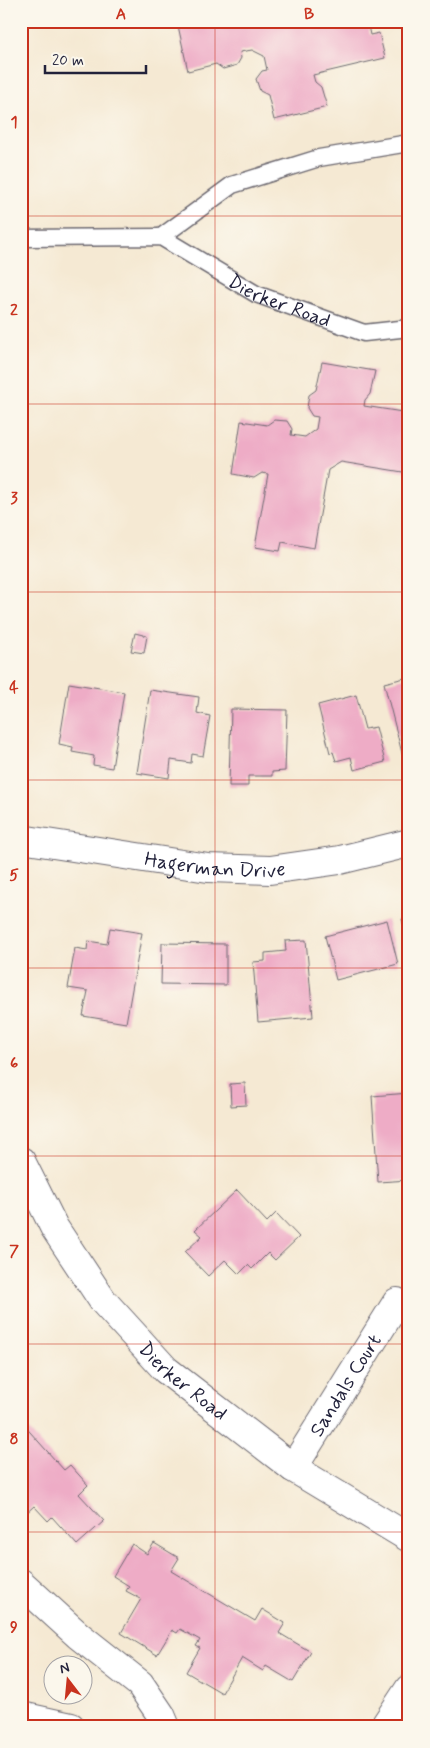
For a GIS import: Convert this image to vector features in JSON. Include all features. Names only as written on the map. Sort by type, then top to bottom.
[{"type":"street","name":"Hagerman Drive","points":[[21,839],[208,868],[270,870],[340,860],[409,843]]},
{"type":"street","name":"Dierker Road","points":[[21,1160],[54,1227],[103,1301],[166,1370],[293,1468],[409,1538]]},
{"type":"street","name":"Sandals Court","points":[[293,1468],[397,1302]]},
{"type":"street","points":[[21,1583],[78,1635],[140,1684],[161,1715],[166,1727]]},
{"type":"street","points":[[384,1727],[409,1689]]},
{"type":"street","points":[[21,1716],[71,1727]]},
{"type":"lane","points":[[21,238],[161,237],[232,185],[319,158],[409,143]]},
{"type":"lane","name":"Dierker Road","points":[[161,237],[256,294],[364,333],[409,328]]},
{"type":"building","points":[[177,21],[367,21],[370,35],[379,33],[385,58],[313,75],[315,82],[321,87],[327,107],[274,120],[268,95],[260,91],[256,79],[262,71],[267,70],[264,56],[252,50],[240,52],[241,58],[237,65],[223,69],[216,64],[188,71]]},
{"type":"building","points":[[322,362],[375,371],[370,394],[365,400],[364,406],[409,413],[409,473],[341,462],[328,470],[314,548],[282,542],[280,551],[255,547],[268,474],[262,473],[254,478],[233,474],[241,421],[267,425],[274,420],[287,421],[292,429],[291,435],[305,437],[316,429],[318,417],[312,416],[307,408],[309,395],[316,390]]},
{"type":"building","points":[[135,633],[147,636],[144,653],[131,651]]},
{"type":"building","points":[[409,677],[409,756],[403,757],[384,683]]},
{"type":"building","points":[[69,683],[124,692],[112,768],[93,765],[94,756],[72,752],[73,747],[59,744]]},
{"type":"building","points":[[150,690],[199,697],[197,713],[210,716],[203,756],[192,754],[191,763],[171,760],[169,778],[137,773]]},
{"type":"building","points":[[356,695],[365,729],[376,727],[385,762],[354,770],[351,757],[336,761],[333,752],[330,753],[318,705]]},
{"type":"building","points":[[231,709],[287,710],[285,771],[272,772],[272,776],[248,776],[248,786],[229,786]]},
{"type":"building","points":[[409,917],[409,943],[408,943],[402,919]]},
{"type":"building","points":[[387,920],[398,964],[336,980],[325,936]]},
{"type":"building","points":[[110,928],[142,933],[126,1023],[83,1016],[88,991],[68,988],[75,948],[87,950],[88,941],[107,944]]},
{"type":"building","points":[[306,940],[313,1017],[258,1022],[253,962],[265,961],[265,953],[286,951],[285,941]]},
{"type":"building","points":[[162,943],[226,944],[226,985],[161,984]]},
{"type":"building","points":[[245,1083],[246,1105],[231,1106],[230,1084]]},
{"type":"building","points":[[409,1093],[409,1180],[378,1182],[372,1096]]},
{"type":"building","points":[[237,1190],[267,1222],[276,1213],[299,1237],[275,1260],[268,1253],[252,1269],[248,1265],[239,1274],[225,1260],[208,1276],[185,1252],[202,1236],[195,1230]]},
{"type":"building","points":[[21,1422],[64,1470],[70,1465],[88,1485],[79,1494],[104,1521],[77,1545],[52,1517],[48,1521],[34,1506],[21,1518]]},
{"type":"building","points":[[154,1543],[179,1558],[171,1571],[255,1621],[262,1609],[285,1623],[279,1633],[311,1652],[293,1682],[266,1666],[263,1671],[242,1658],[222,1693],[186,1672],[200,1648],[196,1646],[200,1640],[180,1629],[177,1633],[172,1630],[157,1655],[121,1633],[141,1599],[126,1591],[129,1586],[113,1576],[132,1544],[147,1554]]}]
